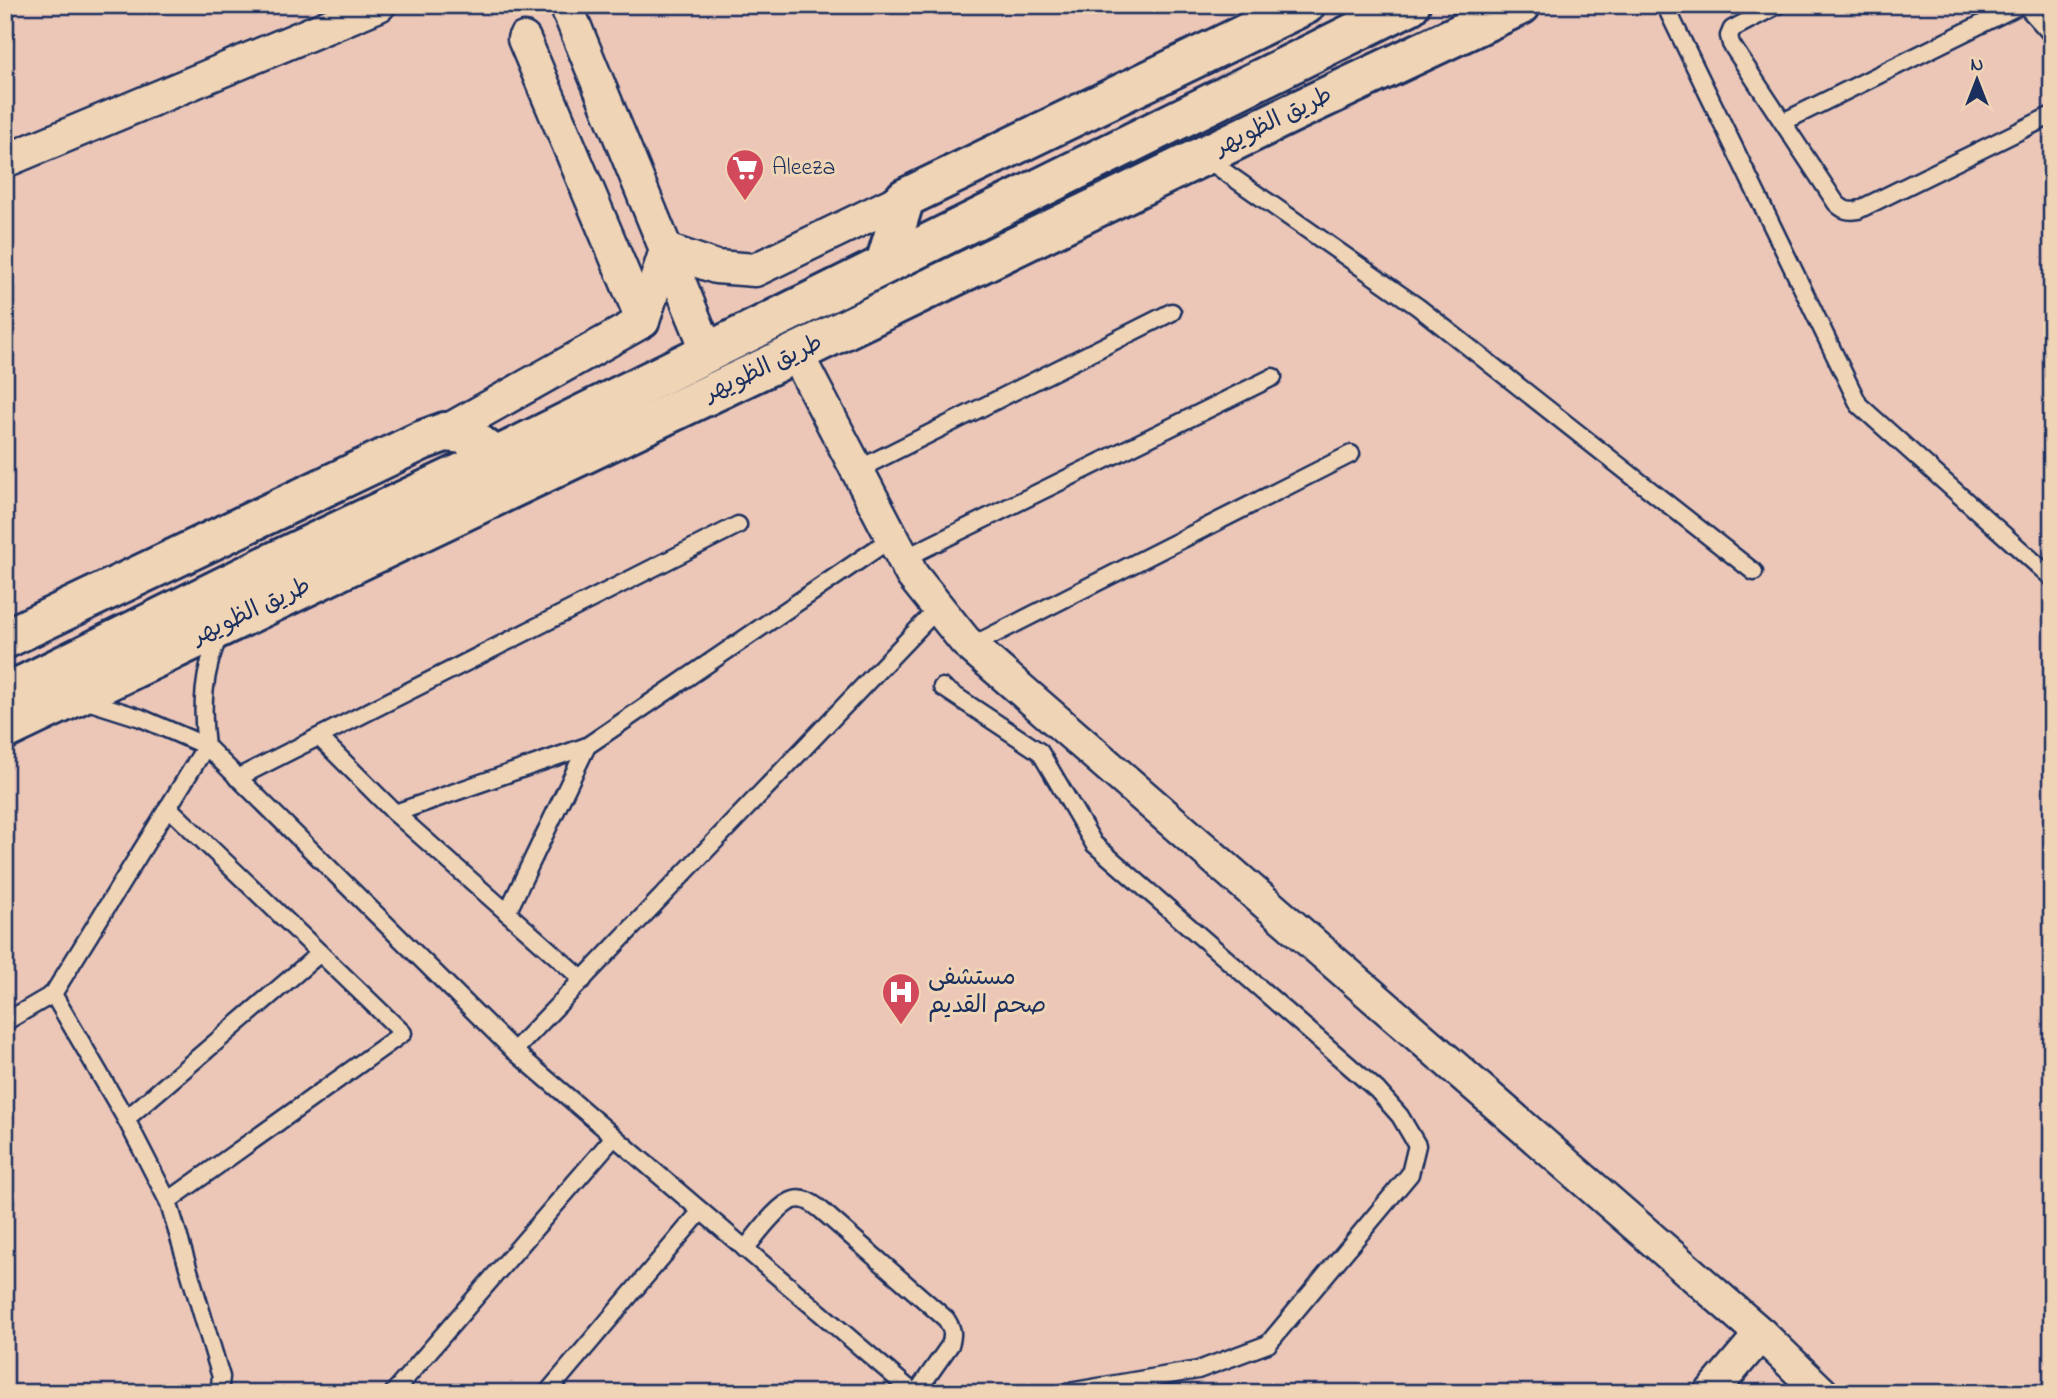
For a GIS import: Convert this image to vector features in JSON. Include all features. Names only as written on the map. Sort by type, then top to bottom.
[{"type":"main road","name":"طريق الظويهر","points":[[5,694],[288,555],[496,457],[1410,5]]},
{"type":"main road","name":"طريق الظويهر","points":[[5,730],[1521,5]]},
{"type":"main road","points":[[885,264],[905,198],[1283,10]]},
{"type":"main road","points":[[5,639],[410,446],[445,432],[465,435],[496,457]]},
{"type":"street","points":[[5,161],[379,5]]},
{"type":"street","points":[[566,5],[708,352]]},
{"type":"street","points":[[524,39],[643,321]]},
{"type":"street","points":[[666,250],[716,267],[755,270],[905,198]]},
{"type":"street","points":[[445,432],[643,321],[666,250]]},
{"type":"street","points":[[796,354],[912,575],[971,646],[1761,1334],[1822,1393]]},
{"type":"street","points":[[1711,1393],[1761,1334]]},
{"type":"lane","points":[[1665,5],[1859,405],[2052,578]]},
{"type":"lane","points":[[1778,5],[1732,29],[1729,36],[1731,44],[1842,209],[1858,210],[2052,115]]},
{"type":"lane","points":[[1783,122],[2023,5],[2052,35]]},
{"type":"lane","points":[[1203,157],[1418,307],[1754,572]]},
{"type":"lane","points":[[857,470],[1172,312]]},
{"type":"lane","points":[[395,813],[587,746],[898,549],[1273,377]]},
{"type":"lane","points":[[971,646],[1351,454]]},
{"type":"lane","points":[[237,778],[738,525]]},
{"type":"lane","points":[[514,1051],[937,608]]},
{"type":"lane","points":[[5,1022],[53,994],[206,746],[202,715],[204,685],[211,654],[223,626]]},
{"type":"lane","points":[[942,687],[1040,752],[1094,844],[1377,1090],[1400,1116],[1417,1145],[1410,1174],[1268,1344],[1198,1370],[1063,1393]]},
{"type":"lane","points":[[73,697],[141,718],[206,746],[514,1051],[745,1249],[915,1393],[950,1345],[953,1336],[946,1318],[809,1200],[794,1200],[782,1207],[745,1249]]},
{"type":"lane","points":[[318,737],[395,813],[583,980]]},
{"type":"lane","points":[[507,913],[587,746]]},
{"type":"lane","points":[[168,807],[403,1033],[168,1200]]},
{"type":"lane","points":[[126,1119],[320,953]]},
{"type":"lane","points":[[53,994],[126,1119],[168,1200],[221,1377],[219,1393]]},
{"type":"lane","points":[[393,1393],[614,1137]]},
{"type":"lane","points":[[547,1393],[701,1211]]},
{"type":"place","name":"Aleeza","points":[[745,202]]},
{"type":"place","name":"مستشفى صحم القديم","points":[[901,1026]]}]
